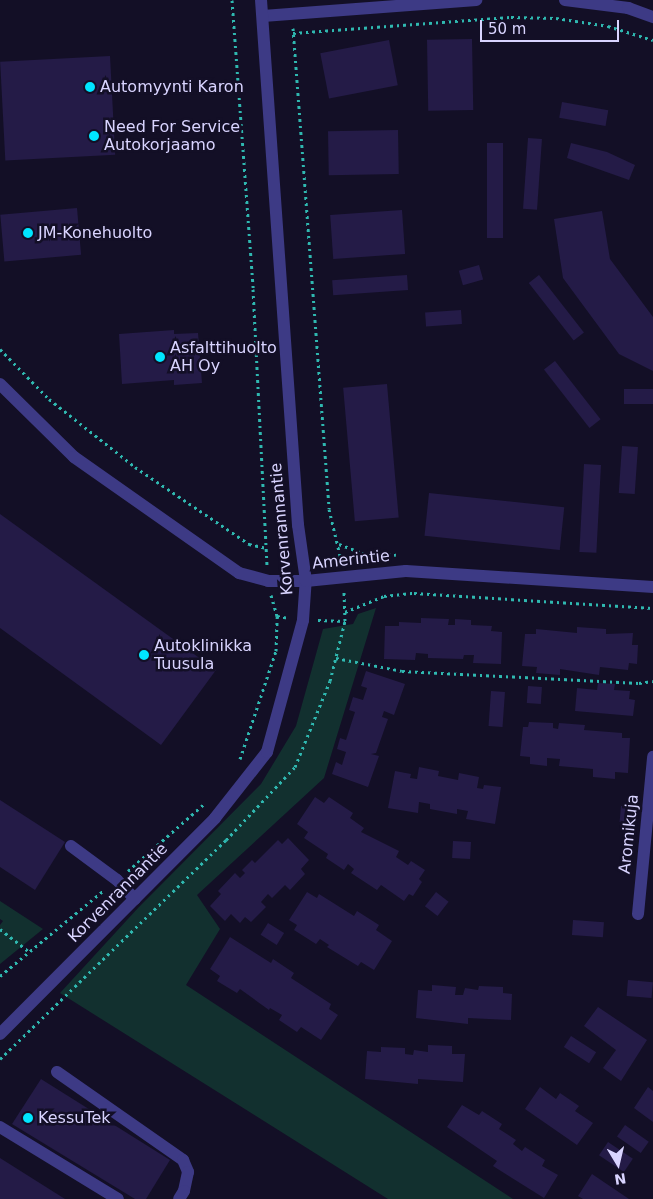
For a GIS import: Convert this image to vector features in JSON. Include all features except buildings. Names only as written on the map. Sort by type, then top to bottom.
[{"type":"street","name":"Korvenrannantie","points":[[0,1034],[215,818],[267,752],[303,620],[306,581],[298,525],[261,0]]},
{"type":"street","points":[[262,16],[476,0]]},
{"type":"street","points":[[564,0],[630,4],[653,17]]},
{"type":"street","name":"Amerintie","points":[[0,384],[74,457],[239,572],[268,581],[306,581],[406,571],[653,587]]},
{"type":"street","name":"Aromikuja","points":[[638,914],[653,757]]},
{"type":"street","points":[[71,846],[117,880],[135,899]]},
{"type":"street","points":[[57,1072],[183,1160],[188,1172],[184,1191],[179,1199]]},
{"type":"street","points":[[0,1127],[118,1199]]},
{"type":"path","points":[[232,0],[253,289],[268,581]]},
{"type":"path","points":[[293,33],[511,16],[556,18],[591,23],[653,40]]},
{"type":"path","points":[[0,349],[49,399],[135,467],[249,544],[266,548]]},
{"type":"path","points":[[346,612],[384,596],[414,593],[653,608]]},
{"type":"path","points":[[238,763],[247,747],[276,651],[277,616]]},
{"type":"path","points":[[336,658],[402,671],[639,683],[653,681]]},
{"type":"path","points":[[0,976],[183,826],[209,799]]},
{"type":"path","points":[[0,929],[29,952]]},
{"type":"green space","points":[[376,608],[324,778],[197,895],[220,929],[186,985],[513,1199],[388,1199],[60,993],[138,908],[261,784],[296,726],[323,629],[353,624],[358,614]]},
{"type":"green space","points":[[0,901],[43,929],[0,964],[0,925],[3,921],[0,919]]},
{"type":"place","name":"Automyynti Karon","points":[[90,87]]},
{"type":"place","name":"Need For Service Autokorjaamo","points":[[94,136]]},
{"type":"place","name":"JM-Konehuolto","points":[[28,233]]},
{"type":"place","name":"Asfalttihuolto AH Oy","points":[[160,357]]},
{"type":"place","name":"Autoklinikka Tuusula","points":[[144,655]]},
{"type":"place","name":"KessuTek","points":[[28,1118]]}]
